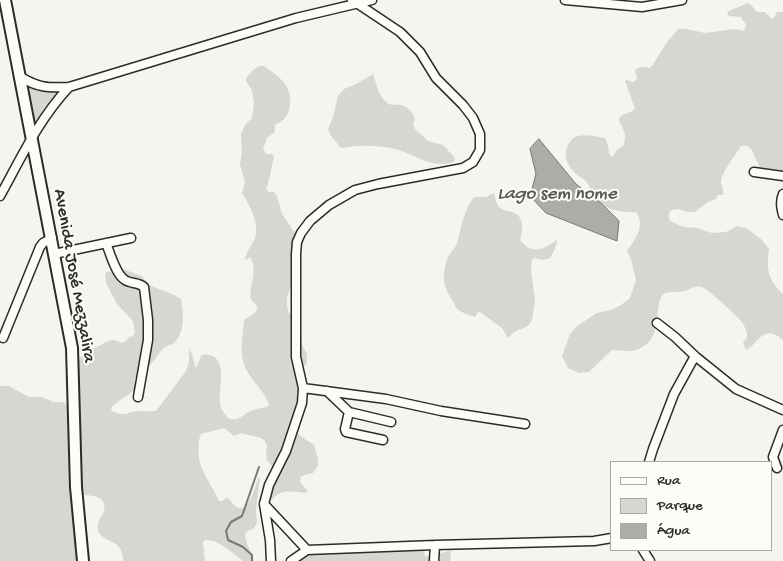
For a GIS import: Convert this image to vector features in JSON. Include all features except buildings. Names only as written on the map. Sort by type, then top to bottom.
[{"type":"main road","name":"Avenida José Mezzalira","points":[[5,0],[72,348],[76,487],[83,561]]},
{"type":"street","points":[[19,76],[29,83],[41,87],[69,87],[296,18],[354,2],[372,0]]},
{"type":"street","points":[[565,0],[642,7],[682,0]]},
{"type":"street","points":[[272,561],[264,504],[269,484],[286,451],[302,404],[303,388],[296,357],[296,254],[297,242],[301,234],[310,221],[329,205],[355,190],[463,168],[473,162],[480,150],[480,134],[473,118],[436,78],[420,52],[400,32],[354,2]]},
{"type":"street","points":[[0,196],[31,138],[50,109],[69,87]]},
{"type":"street","points":[[754,172],[783,176]]},
{"type":"street","points":[[783,194],[781,198],[783,215]]},
{"type":"street","points":[[3,338],[40,247],[52,238]]},
{"type":"street","points":[[54,254],[131,238]]},
{"type":"street","points":[[106,244],[121,277],[128,282],[139,283],[144,287],[148,320],[148,340],[138,397]]},
{"type":"street","points":[[657,323],[736,389],[783,410]]},
{"type":"street","points":[[649,461],[674,394],[695,356]]},
{"type":"street","points":[[303,388],[386,399],[441,411],[525,424]]},
{"type":"street","points":[[327,391],[349,412],[391,422]]},
{"type":"street","points":[[349,412],[346,432],[383,440]]},
{"type":"street","points":[[777,468],[773,457],[783,430]]},
{"type":"street","points":[[264,504],[307,550]]},
{"type":"street","points":[[291,561],[307,550],[436,544],[594,541],[610,538]]},
{"type":"street","points":[[434,561],[436,544]]},
{"type":"green space","points":[[748,3],[757,12],[765,12],[772,19],[777,12],[783,12],[783,177],[763,173],[750,148],[741,146],[726,169],[722,179],[723,195],[718,195],[716,199],[708,202],[695,212],[678,209],[672,210],[669,213],[669,219],[684,227],[697,228],[712,233],[726,232],[737,226],[746,228],[761,239],[769,249],[768,268],[771,279],[783,294],[783,340],[776,335],[766,334],[746,350],[743,343],[747,334],[742,322],[711,293],[697,286],[682,292],[665,293],[661,297],[653,335],[649,342],[641,348],[632,351],[612,350],[589,372],[579,373],[568,368],[562,356],[570,334],[577,326],[597,313],[611,310],[630,298],[636,280],[627,251],[638,232],[640,222],[636,212],[611,209],[596,199],[585,180],[574,172],[569,165],[566,159],[567,148],[573,139],[578,136],[588,135],[605,138],[609,154],[612,157],[624,145],[625,133],[619,119],[635,109],[625,81],[635,81],[637,78],[635,71],[638,68],[649,68],[652,66],[678,29],[705,33],[734,29],[744,31],[746,25],[741,17],[729,16],[727,13]]},
{"type":"green space","points":[[264,66],[281,79],[290,97],[287,115],[275,125],[275,132],[267,138],[263,149],[266,154],[272,154],[274,157],[266,189],[269,192],[274,192],[277,196],[282,214],[297,236],[293,280],[287,297],[287,306],[289,313],[297,319],[302,345],[307,354],[307,363],[300,370],[305,398],[292,419],[292,424],[293,429],[297,433],[314,445],[318,459],[318,466],[313,473],[301,476],[300,482],[307,490],[307,493],[283,492],[272,500],[269,496],[272,481],[279,476],[267,460],[265,441],[261,438],[241,433],[234,436],[224,428],[201,434],[199,446],[201,466],[219,501],[227,497],[239,508],[243,508],[249,502],[260,478],[256,510],[257,523],[254,528],[246,532],[245,536],[254,561],[243,561],[225,547],[214,541],[205,540],[203,543],[205,561],[123,561],[120,548],[100,534],[98,530],[98,522],[104,511],[103,502],[97,497],[88,495],[79,496],[73,509],[76,561],[0,561],[0,386],[9,386],[29,397],[42,397],[53,402],[63,402],[67,405],[71,374],[82,355],[110,340],[123,343],[131,336],[133,337],[135,332],[133,321],[117,304],[106,283],[105,273],[120,268],[142,276],[149,285],[181,299],[183,316],[181,332],[175,342],[166,346],[134,380],[137,385],[135,389],[114,405],[111,408],[112,411],[124,414],[136,411],[156,411],[186,371],[189,362],[189,349],[193,356],[195,367],[201,356],[205,354],[215,358],[219,363],[221,370],[220,402],[221,408],[228,418],[238,419],[253,410],[268,407],[267,399],[244,365],[242,352],[244,320],[255,313],[258,307],[252,301],[251,296],[253,263],[250,257],[245,259],[255,238],[256,227],[251,208],[242,193],[245,182],[240,165],[242,151],[241,134],[245,125],[252,118],[254,102],[252,91],[246,78],[254,69]]},
{"type":"green space","points":[[373,74],[381,96],[390,104],[401,105],[410,110],[414,116],[413,125],[415,129],[428,141],[443,145],[455,158],[454,162],[445,164],[431,163],[395,149],[382,147],[361,146],[341,148],[328,129],[338,96],[344,89]]},
{"type":"green space","points":[[26,85],[42,91],[57,92],[33,126]]},
{"type":"green space","points":[[494,193],[500,208],[519,216],[522,222],[520,240],[524,245],[529,248],[538,249],[557,240],[550,258],[542,260],[532,259],[531,270],[535,300],[532,320],[528,326],[514,332],[508,338],[502,328],[480,312],[475,317],[457,309],[446,288],[444,279],[448,257],[457,242],[468,207],[474,197],[486,197]]},
{"type":"green space","points":[[317,549],[422,549],[425,556],[451,551],[450,561],[294,561]]},
{"type":"water","name":"Lago sem nome","points":[[539,139],[576,184],[602,204],[619,221],[617,241],[546,213],[530,196],[536,174],[530,149]]},
{"type":"waterway","points":[[252,561],[252,555],[243,547],[228,540],[226,531],[231,522],[242,516],[259,467]]}]
